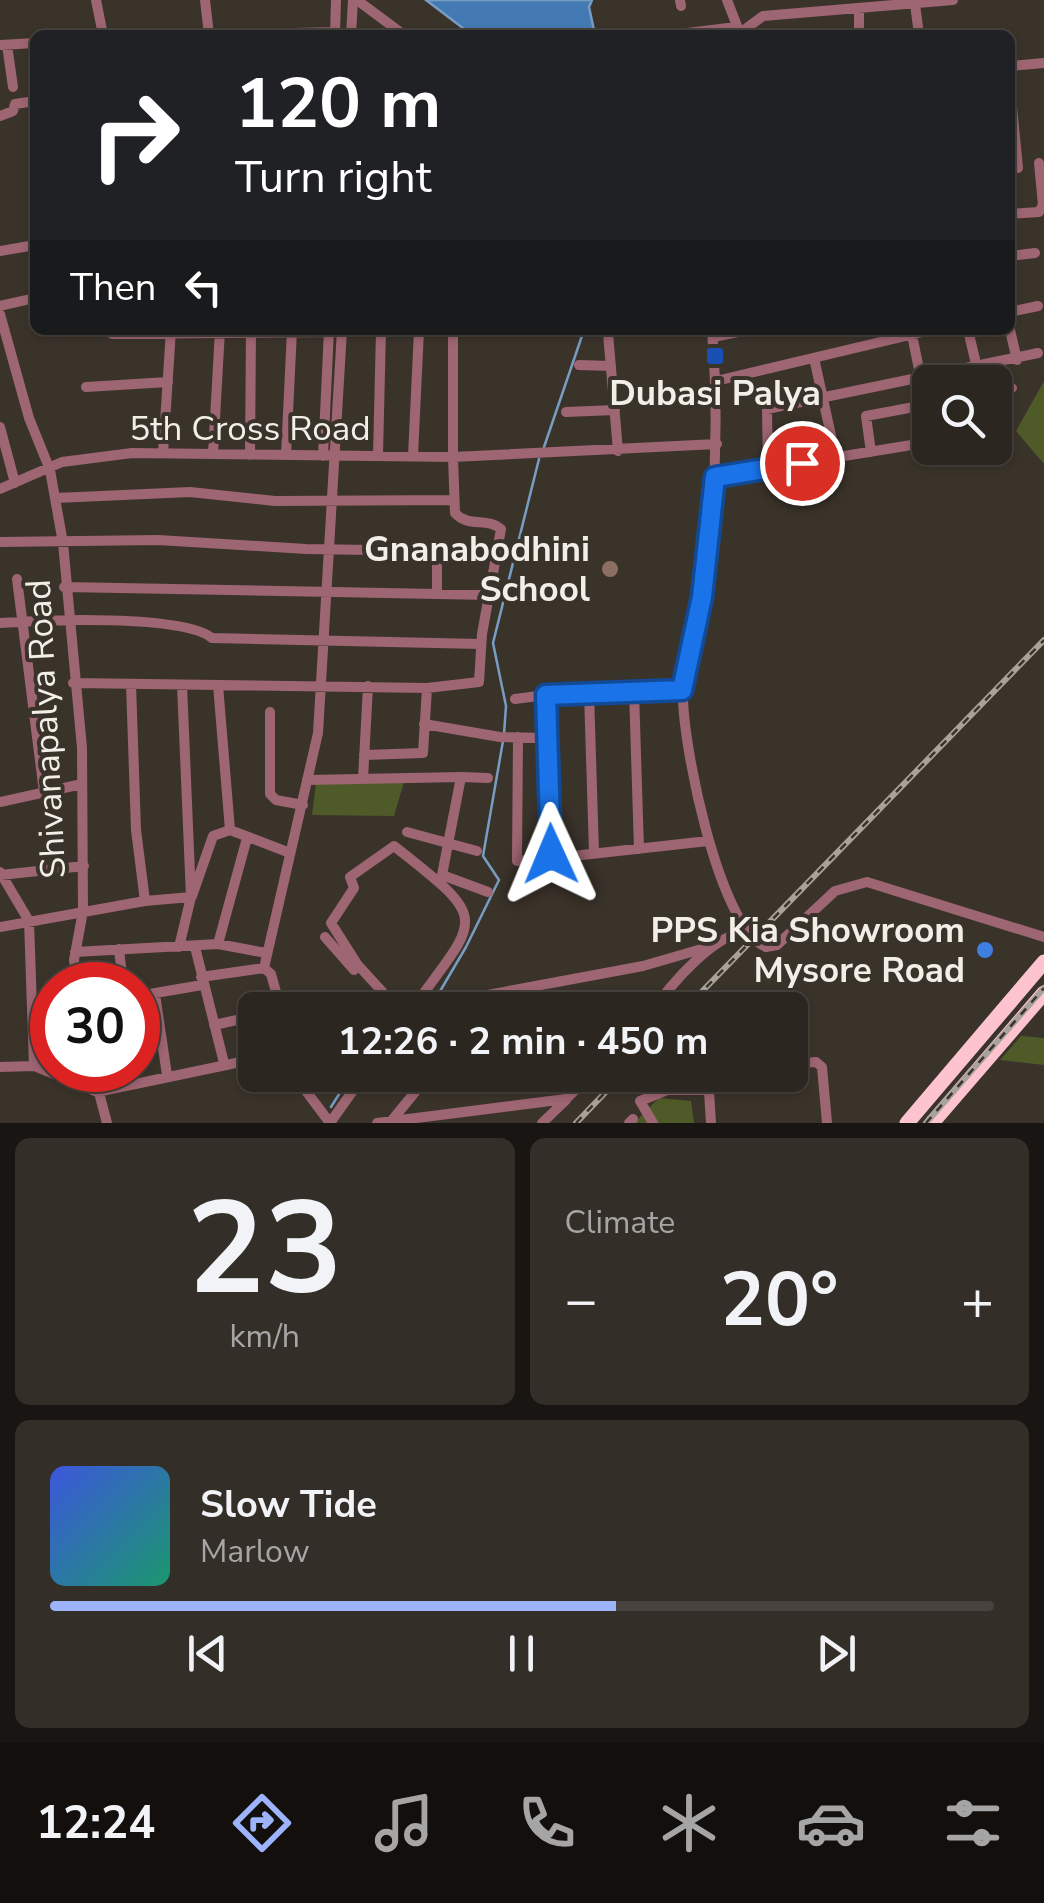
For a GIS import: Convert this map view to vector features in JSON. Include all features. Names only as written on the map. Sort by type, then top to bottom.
[{"type":"highway","points":[[907,1123],[1044,962]]},
{"type":"highway","points":[[932,1123],[1044,994]]},
{"type":"street","points":[[96,0],[102,30]]},
{"type":"street","points":[[204,0],[211,30]]},
{"type":"street","points":[[336,0],[336,30]]},
{"type":"street","points":[[352,30],[355,0]]},
{"type":"street","points":[[355,0],[397,30]]},
{"type":"street","points":[[727,0],[738,30]]},
{"type":"street","points":[[786,0],[786,14]]},
{"type":"street","points":[[741,30],[753,20],[838,5],[859,9],[879,4],[953,0]]},
{"type":"street","points":[[920,30],[923,2]]},
{"type":"street","points":[[859,9],[860,30]]},
{"type":"street","points":[[12,87],[4,45],[30,43]]},
{"type":"street","points":[[1015,66],[1044,63]]},
{"type":"street","points":[[0,116],[13,111],[15,104],[30,102]]},
{"type":"street","points":[[1015,169],[1042,163],[1043,205],[1038,212],[1015,214]]},
{"type":"street","points":[[0,251],[30,246]]},
{"type":"street","points":[[1015,255],[1035,253]]},
{"type":"street","points":[[0,306],[30,299]]},
{"type":"street","points":[[1015,311],[1038,306]]},
{"type":"street","name":"Shivanapalya Road","points":[[0,314],[29,418],[50,470],[63,543],[82,784],[83,911],[76,962]]},
{"type":"street","points":[[163,454],[171,335]]},
{"type":"street","points":[[212,454],[220,335]]},
{"type":"street","points":[[250,455],[251,335]]},
{"type":"street","points":[[286,455],[292,335]]},
{"type":"street","points":[[323,456],[329,335]]},
{"type":"street","points":[[264,968],[314,755],[325,640],[342,335]]},
{"type":"street","points":[[378,455],[381,335]]},
{"type":"street","points":[[413,456],[419,335]]},
{"type":"street","points":[[73,683],[426,688],[479,682],[481,644],[501,529],[459,518],[454,500],[453,335]]},
{"type":"street","points":[[608,335],[618,451]]},
{"type":"street","points":[[712,335],[715,477],[702,597],[682,690],[686,732],[708,841],[748,933],[758,944],[777,945],[835,891],[867,882],[1044,937]]},
{"type":"street","points":[[716,382],[912,335],[918,365]]},
{"type":"street","points":[[969,335],[976,365]]},
{"type":"street","points":[[1011,335],[1017,360]]},
{"type":"street","points":[[992,365],[1038,352]]},
{"type":"street","points":[[814,358],[836,458]]},
{"type":"street","points":[[579,366],[610,366]]},
{"type":"street","points":[[768,468],[767,409],[912,381]]},
{"type":"street","points":[[86,387],[168,382]]},
{"type":"street","points":[[872,452],[866,416],[912,407]]},
{"type":"street","points":[[566,412],[615,410]]},
{"type":"street","points":[[0,427],[16,483]]},
{"type":"street","name":"5th Cross Road","points":[[0,489],[62,462],[163,454],[452,457],[717,444]]},
{"type":"street","points":[[715,477],[912,445]]},
{"type":"street","points":[[56,498],[190,492],[334,501],[454,500]]},
{"type":"street","points":[[0,542],[138,539],[437,551],[437,594]]},
{"type":"street","points":[[17,579],[44,792]]},
{"type":"street","points":[[64,586],[490,595]]},
{"type":"street","points":[[0,623],[68,619],[190,627],[212,638],[481,644]]},
{"type":"street","points":[[131,684],[136,830],[146,901]]},
{"type":"street","points":[[182,685],[192,897]]},
{"type":"street","points":[[218,685],[230,830]]},
{"type":"street","points":[[363,779],[368,686]]},
{"type":"street","points":[[420,777],[426,688]]},
{"type":"street","points":[[515,699],[682,690]]},
{"type":"street","points":[[634,691],[639,849]]},
{"type":"street","points":[[589,693],[594,853]]},
{"type":"street","points":[[546,695],[551,854],[555,858]]},
{"type":"street","points":[[270,712],[270,794],[276,800],[302,805]]},
{"type":"street","points":[[424,724],[509,737],[550,738]]},
{"type":"street","points":[[509,737],[517,860],[708,841]]},
{"type":"street","points":[[364,755],[424,753]]},
{"type":"street","points":[[461,777],[442,875],[488,892]]},
{"type":"street","points":[[307,780],[488,778]]},
{"type":"street","points":[[0,800],[82,784]]},
{"type":"street","points":[[179,947],[213,836],[230,830],[290,853]]},
{"type":"street","points":[[407,832],[477,851]]},
{"type":"street","points":[[218,944],[247,838]]},
{"type":"street","points":[[352,962],[331,923],[354,888],[350,877],[394,846],[457,896],[466,920],[455,955],[425,992]]},
{"type":"street","points":[[30,962],[29,921],[3,880],[84,866]]},
{"type":"street","points":[[0,927],[146,901],[192,897]]},
{"type":"street","points":[[673,992],[712,946],[727,935],[748,933]]},
{"type":"street","points":[[675,992],[716,950],[748,933]]},
{"type":"street","points":[[325,936],[380,992]]},
{"type":"street","points":[[75,952],[218,944],[266,954]]},
{"type":"street","points":[[505,992],[643,966],[712,946]]},
{"type":"street","points":[[196,947],[224,1063]]},
{"type":"street","points":[[119,949],[120,962]]},
{"type":"street","points":[[160,993],[264,968]]},
{"type":"street","points":[[264,968],[271,974],[276,992]]},
{"type":"street","points":[[214,1025],[238,1020]]},
{"type":"street","points":[[160,1028],[167,1075]]},
{"type":"street","points":[[160,1075],[238,1061]]},
{"type":"street","points":[[808,1063],[822,1067],[827,1123]]},
{"type":"street","points":[[0,1067],[30,1066]]},
{"type":"street","points":[[97,1092],[107,1123]]},
{"type":"street","points":[[307,1092],[330,1123],[352,1092]]},
{"type":"street","points":[[392,1120],[415,1092]]},
{"type":"street","points":[[542,1123],[573,1092]]},
{"type":"street","points":[[654,1123],[640,1101],[662,1092]]},
{"type":"street","points":[[707,1092],[711,1123]]},
{"type":"street","points":[[377,1123],[566,1099]]},
{"type":"green space","points":[[1044,381],[1044,464],[1016,431]]},
{"type":"green space","points":[[404,782],[394,816],[312,815],[316,784]]},
{"type":"green space","points":[[1021,1036],[1044,1038],[1044,1065],[1000,1060]]},
{"type":"green space","points":[[659,1098],[691,1101],[694,1123],[634,1123]]},
{"type":"water","points":[[426,0],[592,0],[589,7],[594,30],[465,30]]},
{"type":"waterway","points":[[544,447],[582,335]]},
{"type":"waterway","points":[[504,734],[506,706],[493,643],[539,459]]},
{"type":"waterway","points":[[440,992],[499,880],[483,856],[503,741]]},
{"type":"waterway","points":[[331,1107],[340,1092]]},
{"type":"railway","points":[[702,992],[1044,640]]},
{"type":"railway","points":[[926,1123],[1044,988]]},
{"type":"railway","points":[[576,1123],[606,1092]]},
{"type":"place","name":"Dubasi Palya","points":[[715,356]]},
{"type":"place","name":"Gnanabodhini School","points":[[610,569]]},
{"type":"place","name":"PPS Kia Showroom Mysore Road","points":[[985,950]]},
{"type":"route","points":[[551,854],[546,695],[682,690],[702,597],[715,477],[802,463]]}]
